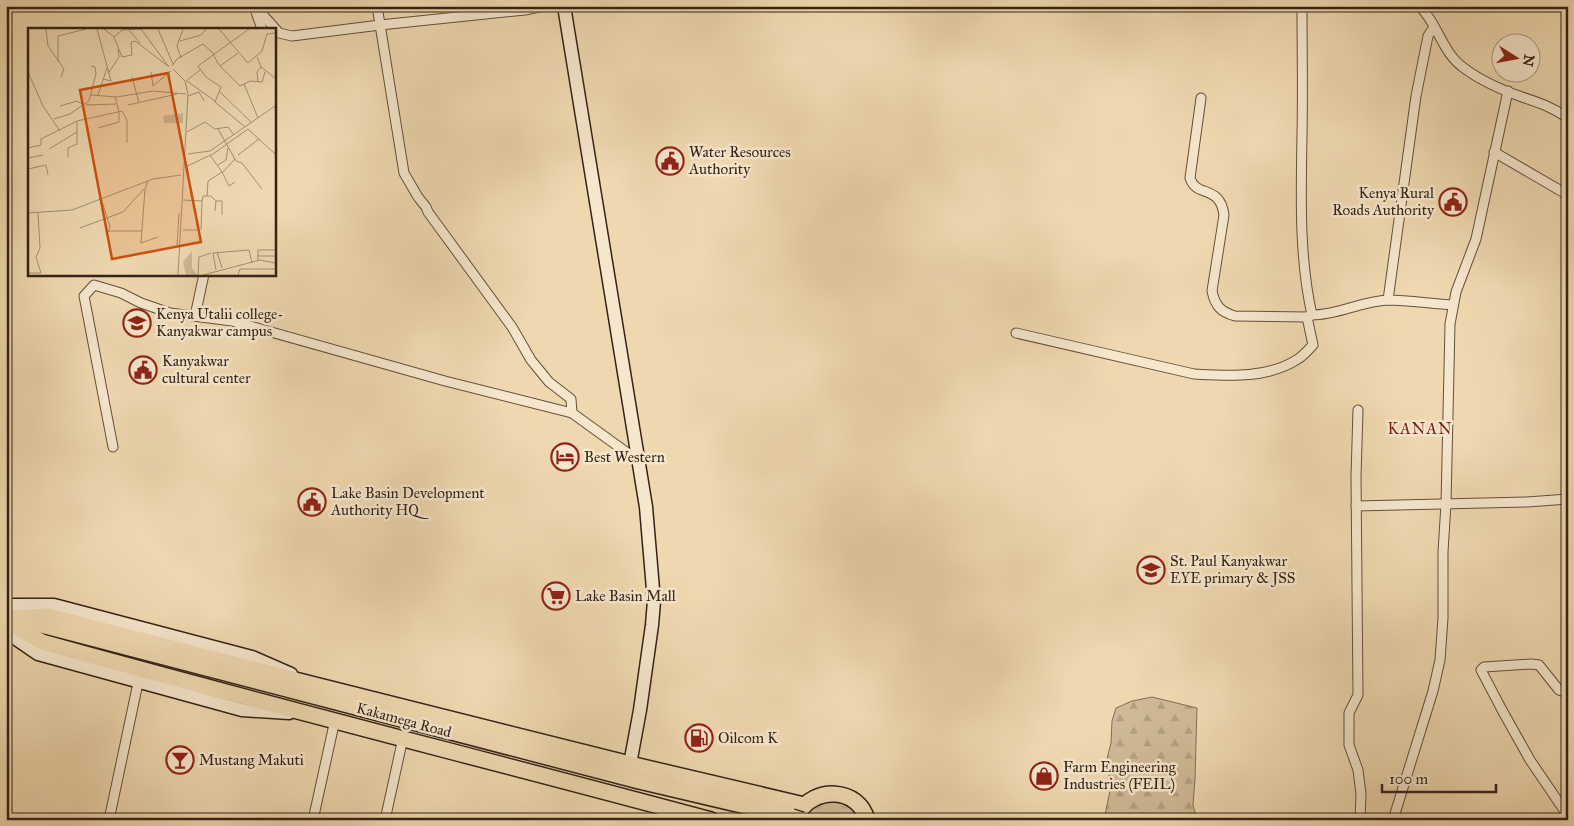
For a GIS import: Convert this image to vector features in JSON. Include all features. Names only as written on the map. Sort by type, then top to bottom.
[{"type":"highway","points":[[8,620],[48,616],[630,764],[803,812]]},
{"type":"highway","points":[[8,620],[42,642],[260,702],[336,720],[711,820]]},
{"type":"highway","name":"Kakamega Road","points":[[8,620],[407,730],[616,781],[763,820]]},
{"type":"highway","name":"Kakamega Road","points":[[8,620],[639,781],[803,812]]},
{"type":"highway","points":[[796,820],[817,796],[828,793],[840,794],[851,798],[870,818]]},
{"type":"main road","points":[[564,6],[646,507],[654,601],[640,710],[630,764]]},
{"type":"main road","points":[[8,620],[38,654],[242,710],[311,714]]},
{"type":"street","points":[[254,6],[274,28]]},
{"type":"street","points":[[254,6],[262,28]]},
{"type":"street","points":[[377,6],[404,172],[428,212],[512,327],[532,360],[549,382],[571,399],[572,413]]},
{"type":"street","points":[[275,29],[279,33],[292,36],[380,24],[525,10],[544,6]]},
{"type":"street","points":[[1016,333],[1194,374],[1253,375],[1272,371],[1299,359],[1312,345],[1301,213],[1302,6]]},
{"type":"street","points":[[1419,6],[1427,15],[1448,52],[1459,65],[1488,83],[1544,104],[1568,118]]},
{"type":"street","points":[[1427,15],[1431,6]]},
{"type":"street","points":[[1388,300],[1416,96],[1428,36],[1434,27]]},
{"type":"street","points":[[1393,820],[1433,691],[1440,660],[1443,618],[1443,552],[1446,504],[1450,324],[1453,305],[1461,278],[1476,239],[1508,91]]},
{"type":"street","points":[[1201,98],[1190,178],[1192,184],[1196,187],[1216,196],[1221,201],[1223,207],[1224,215],[1212,291],[1214,301],[1225,313],[1235,316],[1310,316],[1388,300],[1453,305]]},
{"type":"street","points":[[1494,152],[1568,195]]},
{"type":"street","points":[[195,316],[204,275]]},
{"type":"street","points":[[112,447],[84,296],[94,285],[121,293],[141,303],[170,312],[232,321],[445,381],[572,413],[640,462]]},
{"type":"street","points":[[1358,410],[1356,506],[1358,695],[1349,713],[1349,745],[1358,770],[1361,794],[1360,820]]},
{"type":"street","points":[[1356,506],[1527,502],[1568,499]]},
{"type":"street","points":[[1568,693],[1559,690],[1539,665],[1484,667],[1481,670],[1530,760],[1568,816]]},
{"type":"street","points":[[109,820],[138,683]]},
{"type":"street","points":[[313,820],[336,720]]},
{"type":"street","points":[[384,820],[403,738]]},
{"type":"green space","points":[[1152,697],[1197,708],[1193,805],[1197,820],[1104,820],[1112,781],[1105,767],[1111,743],[1112,721],[1116,708],[1132,701]]},
{"type":"green space","points":[[829,800],[848,806],[862,820],[803,820],[814,807]]},
{"type":"place","name":"Water Resources Authority","points":[[670,161]]},
{"type":"place","name":"Kenya Rural Roads Authority","points":[[1453,202]]},
{"type":"place","name":"Kenya Utalii college- Kanyakwar campus","points":[[137,323]]},
{"type":"place","name":"Kanyakwar cultural center","points":[[143,370]]},
{"type":"place","name":"Best Western","points":[[565,457]]},
{"type":"place","name":"Lake Basin Development Authority HQ","points":[[312,502]]},
{"type":"place","name":"St. Paul Kanyakwar EYE primary & JSS","points":[[1151,570]]},
{"type":"place","name":"Lake Basin Mall","points":[[556,596]]},
{"type":"place","name":"Oilcom K","points":[[699,738]]},
{"type":"place","name":"Mustang Makuti","points":[[180,760]]},
{"type":"place","name":"Farm Engineering Industries (FEIL)","points":[[1044,776]]},
{"type":"district","name":"KANAN","points":[[1420,428]]}]
